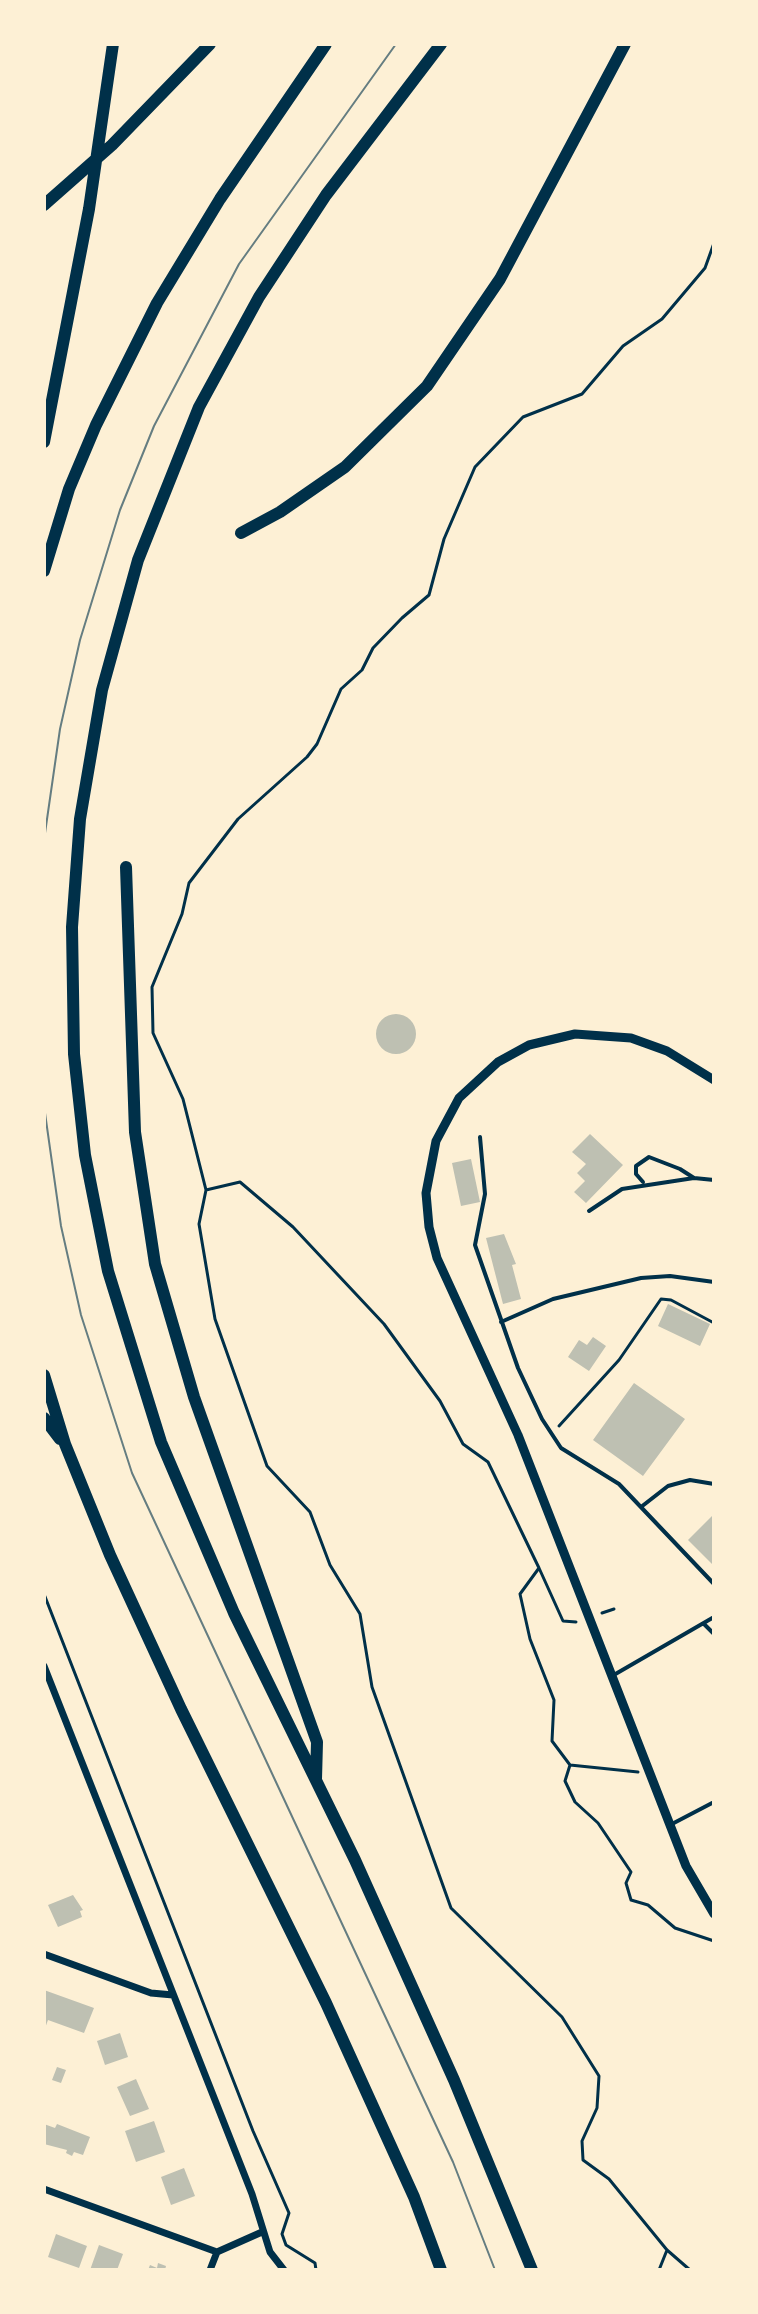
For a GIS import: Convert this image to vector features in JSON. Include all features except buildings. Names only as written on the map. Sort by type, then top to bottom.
[{"type":"highway","points":[[44,442],[89,209],[113,44]]},
{"type":"highway","points":[[44,205],[112,145],[210,44]]},
{"type":"highway","points":[[44,571],[69,489],[96,425],[157,303],[220,199],[326,44]]},
{"type":"highway","points":[[441,44],[297,237],[237,336],[187,433],[142,548],[117,629],[89,756],[76,871],[72,976],[78,1097],[95,1209],[123,1328],[151,1415],[196,1527],[479,2136],[532,2270]]},
{"type":"highway","points":[[241,533],[280,512],[345,467],[427,386],[500,279],[625,44]]},
{"type":"highway","points":[[126,867],[135,1132],[152,1249],[194,1397],[317,1742],[316,1780]]},
{"type":"highway","points":[[44,1375],[65,1444],[110,1555],[376,2112],[441,2270]]},
{"type":"highway","points":[[44,1418],[65,1444]]},
{"type":"street","points":[[714,1080],[667,1051],[631,1038],[598,1033],[543,1040],[498,1062],[470,1085],[443,1125],[427,1174],[427,1209],[437,1258],[518,1435],[669,1826],[686,1866],[714,1914]]},
{"type":"street","points":[[44,1666],[252,2194],[262,2232],[270,2252],[284,2270]]},
{"type":"street","points":[[44,1954],[151,1993],[173,1995]]},
{"type":"street","points":[[44,2189],[217,2252],[262,2232]]},
{"type":"street","points":[[210,2270],[217,2252]]},
{"type":"lane","points":[[480,1137],[485,1194],[475,1245],[518,1368],[550,1433],[561,1448],[619,1484],[714,1584]]},
{"type":"lane","points":[[645,1183],[636,1170],[641,1159],[649,1157],[663,1160],[694,1178]]},
{"type":"lane","points":[[589,1211],[622,1189],[645,1183],[694,1178],[714,1180]]},
{"type":"lane","points":[[501,1322],[553,1299],[641,1278],[670,1276],[714,1282]]},
{"type":"lane","points":[[641,1507],[668,1486],[690,1480],[714,1484]]},
{"type":"lane","points":[[612,1677],[714,1617]]},
{"type":"lane","points":[[704,1624],[714,1634]]},
{"type":"lane","points":[[669,1826],[714,1802]]},
{"type":"path","points":[[690,2270],[667,2250],[609,2179],[583,2160],[582,2141],[597,2108],[599,2076],[562,2017],[451,1908],[372,1687],[360,1614],[330,1565],[310,1512],[267,1466],[215,1319],[199,1224],[206,1190],[183,1099],[153,1033],[152,987],[182,914],[189,883],[238,819],[269,787],[307,757],[317,744],[341,689],[362,670],[373,648],[429,595],[444,539],[475,467],[523,417],[582,394],[623,346],[662,319],[705,268],[714,243]]},
{"type":"path","points":[[206,1190],[240,1182],[293,1227],[384,1324],[440,1401],[463,1444],[488,1462],[539,1568],[520,1594],[530,1639],[554,1700],[552,1741],[570,1765],[649,1773]]},
{"type":"path","points":[[550,1433],[619,1360],[661,1299],[671,1300],[714,1323]]},
{"type":"path","points":[[44,1594],[253,2131],[289,2213],[282,2234],[286,2245],[315,2263],[316,2270]]},
{"type":"path","points":[[570,1765],[565,1781],[575,1802],[598,1823],[631,1872],[626,1883],[631,1900],[648,1905],[675,1928],[714,1941]]},
{"type":"path","points":[[659,2270],[667,2250]]},
{"type":"tram line","points":[[44,840],[60,729],[80,640],[120,510],[154,426],[239,264],[396,44]]},
{"type":"tram line","points":[[44,1106],[61,1226],[81,1315],[132,1473],[453,2162],[495,2270]]}]
